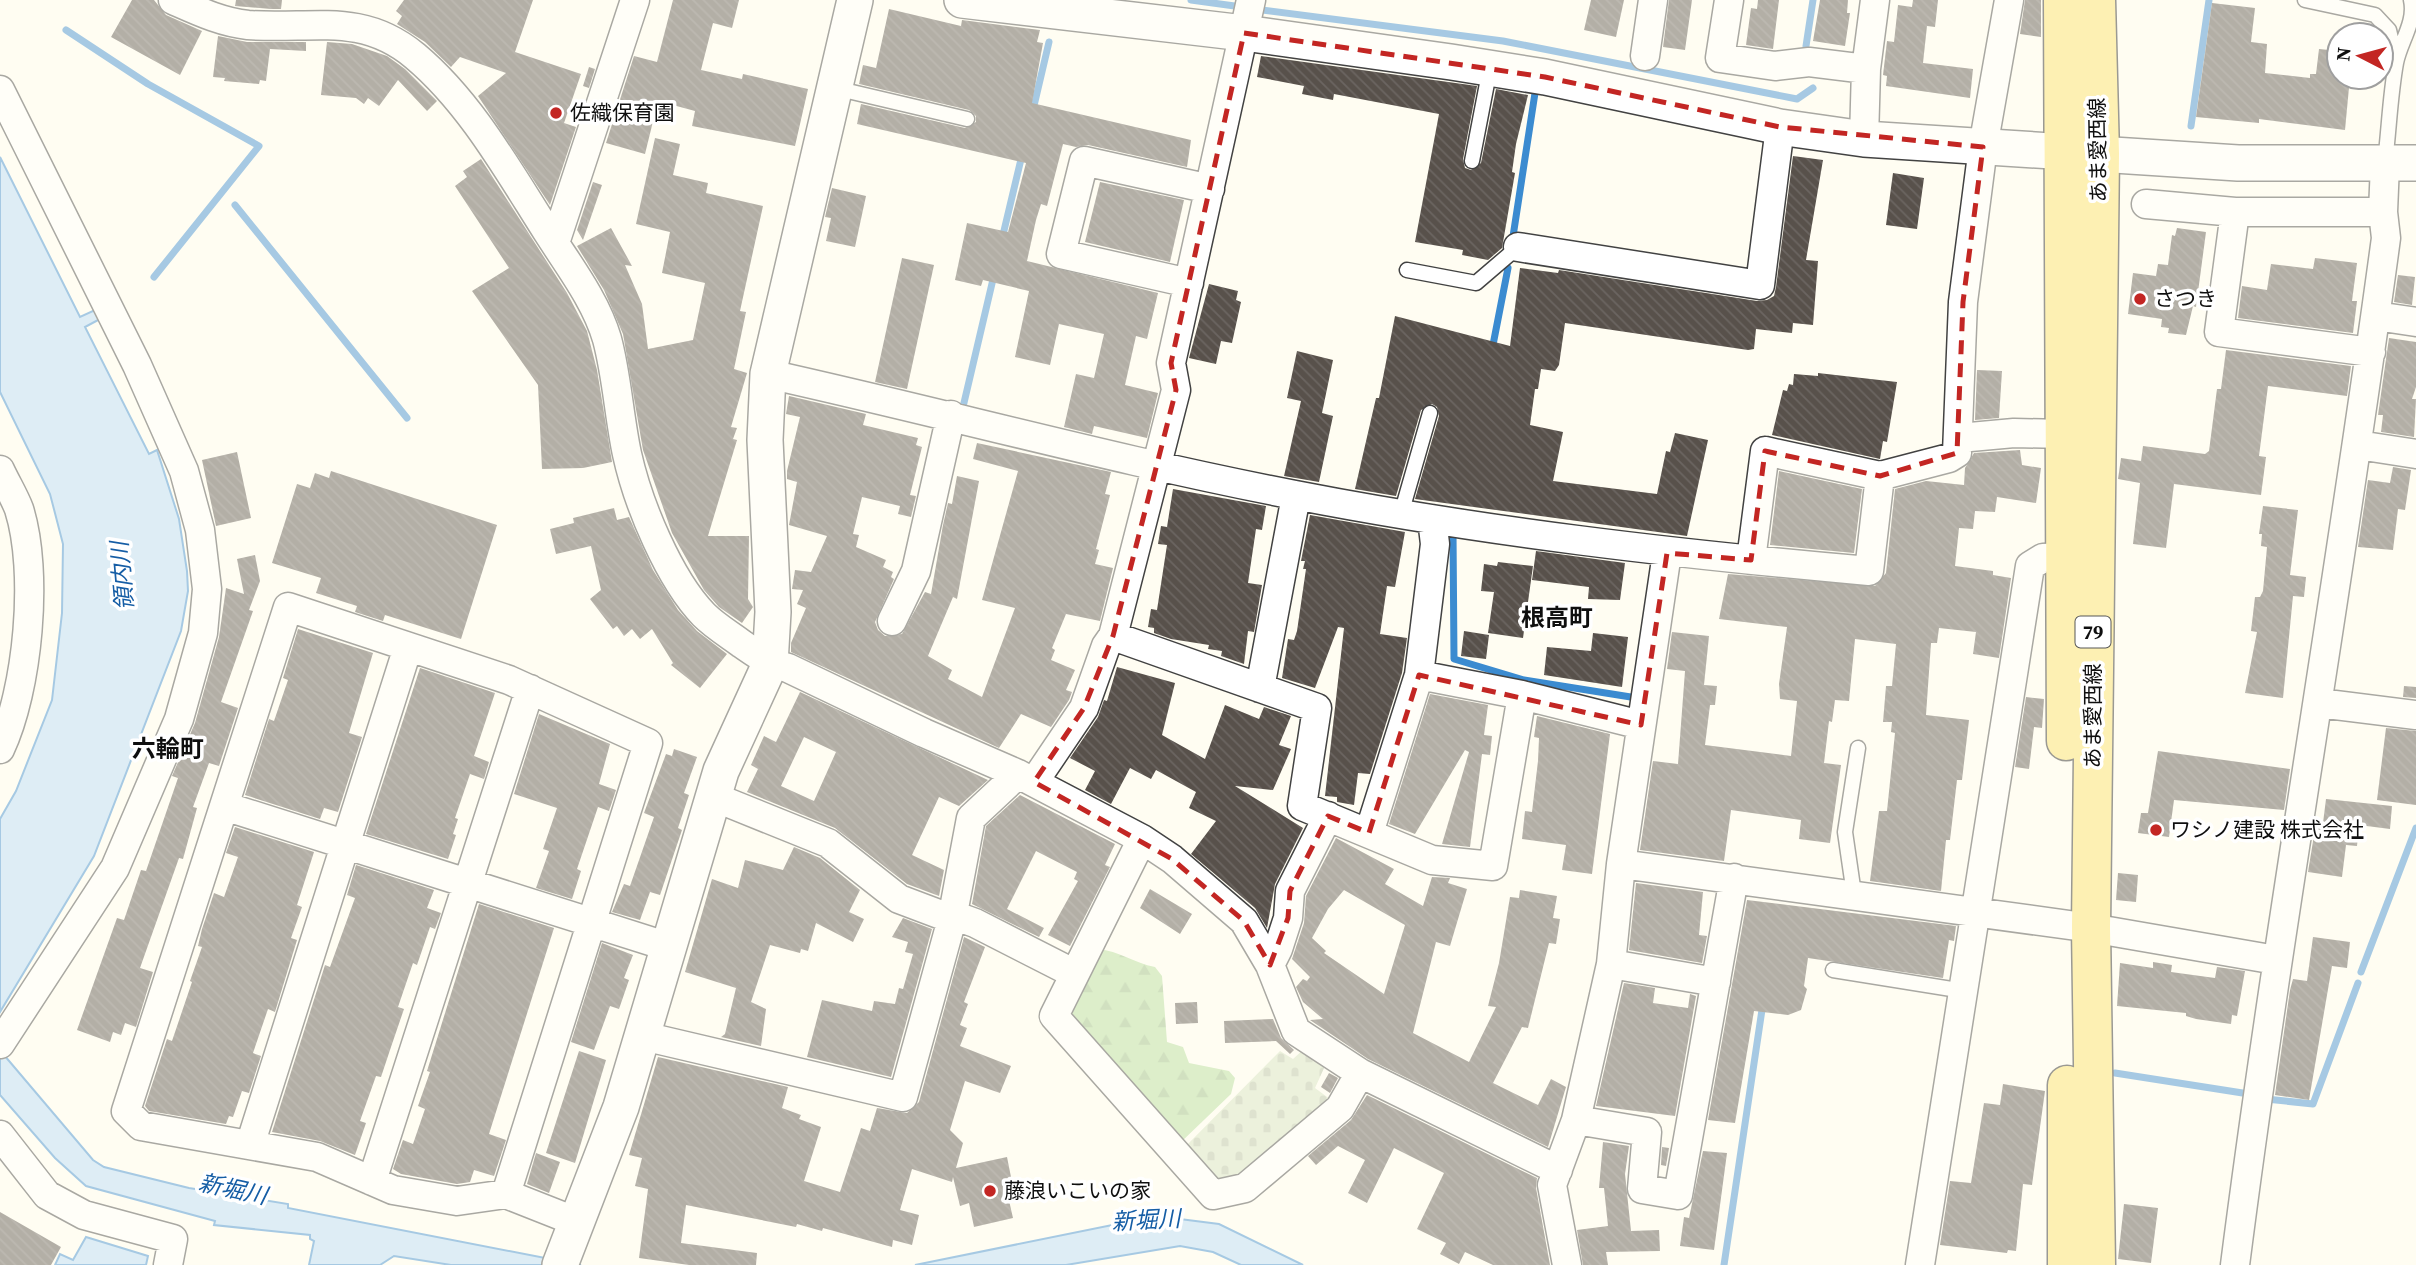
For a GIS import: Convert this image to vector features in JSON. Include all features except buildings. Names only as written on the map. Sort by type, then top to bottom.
[{"type":"main road","name":"あま愛西線","points":[[2063,0],[2082,153],[2079,926],[2067,1265]]},
{"type":"main road","name":"あま愛西線","points":[[2096,0],[2082,153],[2065,434],[2065,557],[2079,926],[2096,1265]]},
{"type":"street","points":[[173,0],[224,21],[249,25],[352,25],[385,35],[415,57],[444,86],[494,148],[590,300],[607,339],[628,458],[660,544],[687,594],[705,617],[770,664],[788,668],[1026,778],[1142,839],[1172,859],[1244,921],[1270,965],[1296,1031],[1360,1073],[1558,1170]]},
{"type":"street","points":[[555,243],[635,0]]},
{"type":"street","points":[[506,1194],[648,743],[530,690],[288,607],[126,1111],[141,1126],[317,1157],[393,1190],[457,1201],[506,1194],[568,1244],[621,1107],[721,771],[770,664],[773,612],[765,440],[768,373],[855,0]]},
{"type":"street","points":[[962,0],[1247,19],[1780,127],[1864,139],[2238,163],[2400,163],[2383,212],[2386,238],[2358,445],[2276,960],[2235,1265]]},
{"type":"street","points":[[1645,57],[1653,0]]},
{"type":"street","points":[[1728,0],[1720,58],[1775,66],[1809,62],[1866,69]]},
{"type":"street","points":[[1864,139],[1866,69],[1875,0]]},
{"type":"street","points":[[1751,561],[1765,451],[1880,476],[1949,458],[1957,453],[1963,302],[1983,147],[2009,0]]},
{"type":"street","points":[[643,1036],[903,1097],[953,917],[971,818],[1026,778],[1084,708],[1106,646],[1113,636],[1176,390],[1171,363],[1247,19]]},
{"type":"street","points":[[0,90],[137,365],[184,471],[200,530],[207,589],[203,632],[179,719],[115,868],[5,1036]]},
{"type":"street","points":[[1518,247],[1760,285],[1780,127]]},
{"type":"street","points":[[1189,283],[1061,254],[1084,161],[1210,189]]},
{"type":"street","points":[[2146,204],[2235,212],[2383,212]]},
{"type":"street","points":[[2235,212],[2219,332],[2371,352]]},
{"type":"street","points":[[2376,316],[2416,322]]},
{"type":"street","points":[[768,373],[951,415],[1157,467],[1296,496],[1667,553],[1751,561],[1869,571],[1880,476]]},
{"type":"street","points":[[892,621],[916,571],[951,415]]},
{"type":"street","points":[[1959,438],[2014,433],[2065,434]]},
{"type":"street","points":[[2358,445],[2416,454]]},
{"type":"street","points":[[0,470],[19,510],[13,550],[27,655],[20,690],[0,750]]},
{"type":"street","points":[[1259,688],[1296,496]]},
{"type":"street","points":[[1368,833],[1419,675],[1435,544],[1432,519]]},
{"type":"street","points":[[1567,1265],[1552,1185],[1576,1120],[1611,964],[1621,864],[1667,553]]},
{"type":"street","points":[[1920,1265],[2030,566],[2043,558],[2065,557]]},
{"type":"street","points":[[1113,636],[1317,708],[1302,806],[1433,860],[1493,866],[1522,695]]},
{"type":"street","points":[[250,1145],[408,647]]},
{"type":"street","points":[[1419,675],[1522,695],[1641,725]]},
{"type":"street","points":[[372,1181],[530,690]]},
{"type":"street","points":[[2319,703],[2416,715]]},
{"type":"street","points":[[714,797],[828,843],[899,899],[975,923],[1075,974]]},
{"type":"street","points":[[224,806],[669,947]]},
{"type":"street","points":[[1270,965],[1288,918],[1290,891],[1328,816]]},
{"type":"street","points":[[1142,839],[1054,1016],[1213,1195],[1245,1188],[1340,1108],[1360,1073]]},
{"type":"street","points":[[1621,864],[1977,911],[2276,960]]},
{"type":"street","points":[[1576,1120],[1647,1132],[1642,1189],[1678,1195],[1734,878]]},
{"type":"street","points":[[1611,964],[1716,982]]},
{"type":"street","points":[[0,1135],[47,1195],[84,1215],[173,1240],[167,1265]]},
{"type":"lane","points":[[2305,0],[2350,3],[2375,15],[2389,30],[2396,62],[2400,163]]},
{"type":"lane","points":[[2396,62],[2413,8],[2411,0]]},
{"type":"lane","points":[[1472,161],[1490,68]]},
{"type":"lane","points":[[835,88],[967,118]]},
{"type":"lane","points":[[1407,270],[1476,283],[1518,247]]},
{"type":"lane","points":[[1401,514],[1430,413]]},
{"type":"lane","points":[[1854,894],[1845,832],[1858,748]]},
{"type":"lane","points":[[1833,970],[1964,990]]},
{"type":"highlighted area","points":[[1244,33],[1545,77],[1780,127],[1983,147],[1963,302],[1957,453],[1880,476],[1765,451],[1751,560],[1667,553],[1641,725],[1419,675],[1369,833],[1328,816],[1290,891],[1288,918],[1270,965],[1244,921],[1172,859],[1034,782],[1084,708],[1113,636],[1176,390],[1171,363]]},
{"type":"green space","points":[[1098,949],[1155,967],[1162,976],[1167,1042],[1183,1047],[1189,1063],[1229,1071],[1235,1078],[1231,1094],[1179,1144],[1070,1021],[1068,1006]]},
{"type":"green space","points":[[1304,1049],[1325,1066],[1315,1088],[1338,1105],[1246,1183],[1221,1186],[1182,1150],[1280,1051],[1293,1059]]},
{"type":"water","name":"領内川","points":[[0,157],[80,317],[95,310],[100,319],[85,327],[149,454],[157,450],[179,519],[188,591],[181,631],[94,856],[0,1012],[0,819],[16,791],[52,700],[62,613],[63,544],[50,494],[0,392]]},
{"type":"water","points":[[0,1028],[4,1055],[93,1160],[104,1167],[189,1188],[288,1204],[288,1208],[581,1265],[451,1265],[394,1256],[380,1265],[309,1265],[314,1241],[310,1239],[310,1235],[214,1225],[215,1221],[86,1186],[55,1158],[0,1095]]},
{"type":"water","name":"新堀川","points":[[1164,1217],[1219,1224],[1303,1265],[1241,1265],[1213,1252],[1180,1246],[1066,1265],[915,1265],[1137,1220]]},
{"type":"water","points":[[86,1237],[148,1256],[146,1265],[55,1265],[60,1254],[73,1260]]},
{"type":"waterway","points":[[1191,0],[1242,7]]},
{"type":"waterway","points":[[1806,46],[1813,0]]},
{"type":"waterway","points":[[2191,126],[2209,0]]},
{"type":"waterway","points":[[1254,9],[1503,41],[1797,99],[1813,88]]},
{"type":"waterway","points":[[66,30],[148,84],[259,146],[154,277]]},
{"type":"waterway","points":[[1033,110],[1049,42]]},
{"type":"waterway","points":[[1512,243],[1535,93]]},
{"type":"waterway","points":[[1002,239],[1022,155]]},
{"type":"waterway","points":[[235,205],[407,418]]},
{"type":"waterway","points":[[1492,350],[1508,268]]},
{"type":"waterway","points":[[963,407],[994,275]]},
{"type":"waterway","points":[[1453,532],[1454,659],[1524,680],[1637,698]]},
{"type":"waterway","points":[[2361,972],[2416,828]]},
{"type":"waterway","points":[[2266,1099],[2313,1104],[2358,983]]},
{"type":"waterway","points":[[1724,1265],[1763,1003]]},
{"type":"waterway","points":[[2115,1073],[2249,1094]]},
{"type":"place","name":"佐織保育園","points":[[556,113]]},
{"type":"place","name":"さつき","points":[[2140,299]]},
{"type":"place","name":"ワシノ建設 株式会社","points":[[2156,830]]},
{"type":"place","name":"藤浪いこいの家","points":[[990,1191]]},
{"type":"district","name":"根高町","points":[[1557,618]]},
{"type":"district","name":"六輪町","points":[[168,749]]}]
